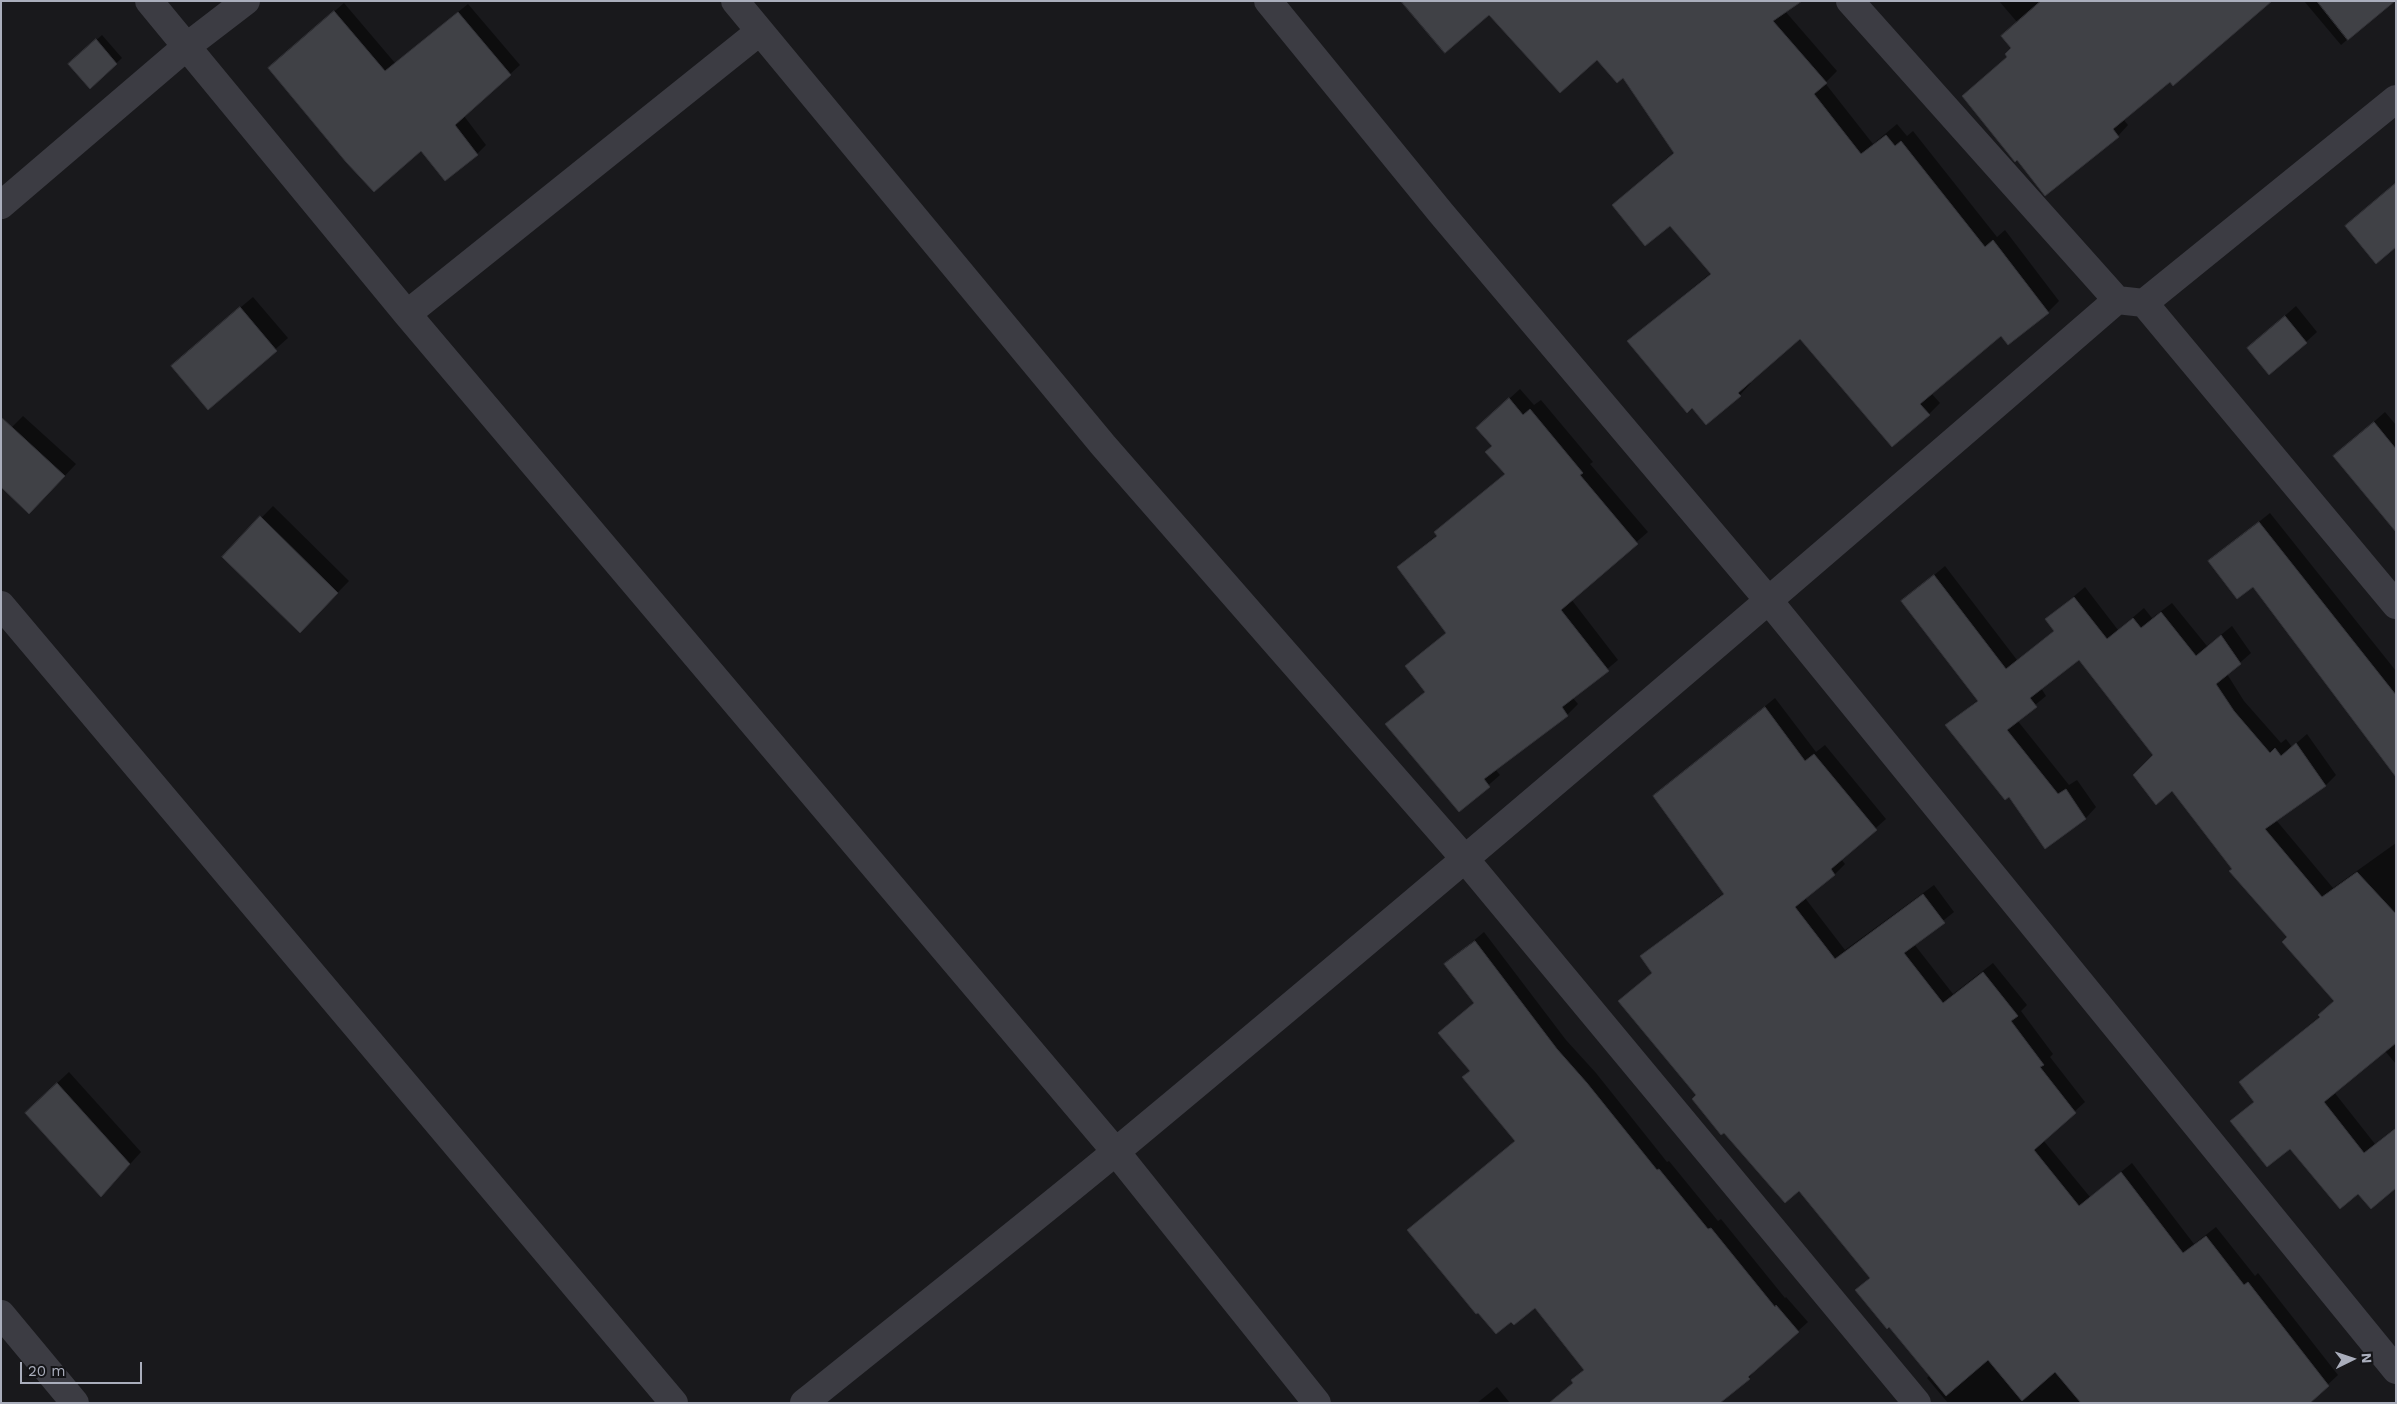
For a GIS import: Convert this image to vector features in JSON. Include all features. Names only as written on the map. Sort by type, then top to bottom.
[{"type":"street","points":[[149,1],[407,314],[1116,1152],[1317,1403]]},
{"type":"street","points":[[1,205],[186,47],[246,1]]},
{"type":"street","points":[[735,1],[1103,445],[1465,859],[1916,1403]]},
{"type":"street","points":[[1268,1],[1448,221],[1769,601],[2396,1370]]},
{"type":"street","points":[[1850,1],[2117,300],[2144,303],[2396,605]]},
{"type":"street","points":[[407,314],[759,32]]},
{"type":"street","points":[[2144,303],[2396,99]]},
{"type":"street","points":[[804,1403],[1116,1152],[1465,859],[1769,601],[2117,300]]},
{"type":"street","points":[[1,605],[674,1403]]},
{"type":"street","points":[[1,1314],[75,1403]]},
{"type":"building","points":[[1401,1],[1802,1],[1773,21],[1827,83],[1814,94],[1861,154],[1886,135],[1895,146],[1901,141],[1985,247],[1993,240],[2049,313],[2008,345],[2001,336],[1920,404],[1930,415],[1892,447],[1800,339],[1738,393],[1741,396],[1706,425],[1692,408],[1687,413],[1627,341],[1711,274],[1670,226],[1645,246],[1612,205],[1674,153],[1623,78],[1617,83],[1597,60],[1560,93],[1489,15],[1445,53]]},
{"type":"building","points":[[2041,1],[2272,1],[2173,86],[2170,82],[2113,129],[2119,137],[2045,196],[1962,96],[2007,57],[2005,54],[2011,48],[2001,36]]},
{"type":"building","points":[[2317,1],[2395,1],[2348,40]]},
{"type":"building","points":[[334,11],[385,71],[458,12],[511,75],[455,125],[478,155],[445,181],[421,151],[374,192],[346,162],[268,68]]},
{"type":"building","points":[[96,39],[117,64],[90,89],[68,64]]},
{"type":"building","points":[[2396,183],[2396,247],[2376,264],[2345,226]]},
{"type":"building","points":[[240,307],[277,351],[208,410],[171,366]]},
{"type":"building","points":[[2285,316],[2307,343],[2269,375],[2247,348]]},
{"type":"building","points":[[1509,398],[1523,415],[1530,409],[1583,473],[1580,475],[1638,544],[1561,610],[1609,671],[1562,707],[1568,716],[1484,779],[1490,787],[1459,812],[1385,724],[1425,692],[1405,666],[1446,633],[1397,567],[1437,536],[1434,532],[1505,474],[1485,452],[1492,446],[1476,428]]},
{"type":"building","points":[[1,417],[65,476],[29,514],[1,487]]},
{"type":"building","points":[[2374,422],[2396,449],[2396,532],[2333,456]]},
{"type":"building","points":[[260,516],[338,593],[300,633],[222,557]]},
{"type":"building","points":[[2259,522],[2396,695],[2396,777],[2253,587],[2237,599],[2208,561]]},
{"type":"building","points":[[1934,575],[2006,669],[2054,631],[2045,619],[2074,597],[2107,639],[2133,618],[2141,628],[2161,612],[2196,656],[2221,635],[2241,664],[2216,684],[2234,711],[2270,753],[2275,748],[2281,756],[2296,743],[2326,786],[2265,829],[2322,897],[2357,872],[2396,914],[2396,1043],[2324,1102],[2364,1153],[2396,1128],[2396,1188],[2371,1209],[2358,1194],[2340,1209],[2290,1149],[2267,1167],[2230,1121],[2254,1102],[2239,1082],[2320,1017],[2318,1015],[2334,1001],[2282,942],[2287,937],[2229,871],[2232,869],[2172,791],[2156,805],[2133,775],[2153,755],[2079,660],[2030,698],[2037,707],[2007,730],[2058,794],[2066,789],[2086,819],[2045,849],[2009,797],[2005,800],[1945,725],[1978,701],[1901,601]]},
{"type":"building","points":[[1765,707],[1805,761],[1814,754],[1877,830],[1831,869],[1835,875],[1795,907],[1835,959],[1923,894],[1945,923],[1904,953],[1943,1003],[1983,972],[2018,1016],[2011,1021],[2044,1065],[2040,1067],[2076,1113],[2034,1150],[2079,1206],[2121,1172],[2183,1253],[2206,1236],[2244,1285],[2248,1282],[2329,1386],[2310,1403],[2081,1403],[2055,1372],[2022,1401],[1988,1360],[1946,1396],[1889,1327],[1887,1329],[1855,1290],[1870,1278],[1799,1191],[1785,1203],[1724,1133],[1721,1135],[1692,1099],[1696,1095],[1618,1001],[1652,973],[1640,956],[1724,894],[1653,796]]},
{"type":"building","points":[[1475,941],[1557,1049],[1657,1170],[1659,1169],[1708,1229],[1711,1228],[1775,1307],[1776,1305],[1799,1332],[1748,1377],[1750,1379],[1720,1403],[1549,1403],[1573,1383],[1571,1380],[1584,1370],[1535,1308],[1514,1325],[1511,1322],[1496,1334],[1478,1313],[1476,1314],[1407,1230],[1515,1141],[1462,1077],[1470,1071],[1438,1033],[1474,1003],[1444,964]]},
{"type":"building","points":[[57,1083],[130,1164],[101,1197],[25,1113]]}]
